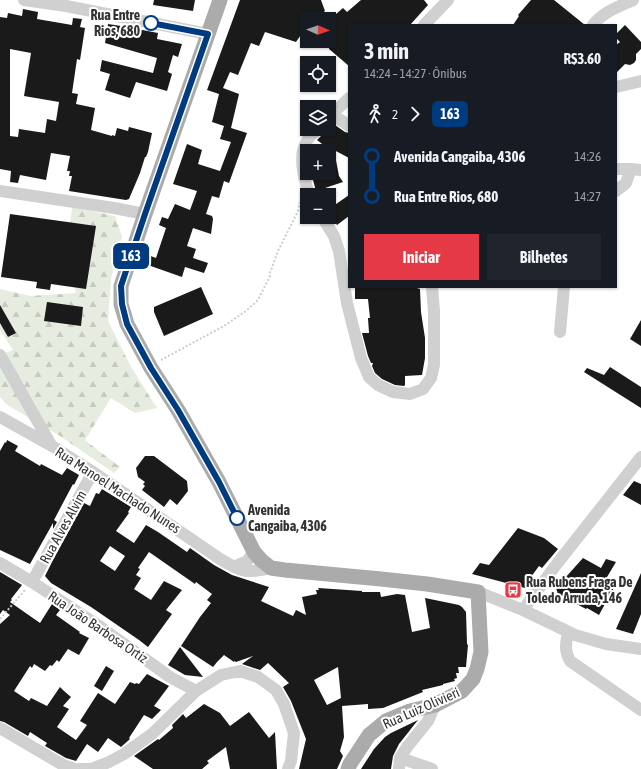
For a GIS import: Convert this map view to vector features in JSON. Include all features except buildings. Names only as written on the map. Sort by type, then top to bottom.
[{"type":"main road","points":[[220,0],[121,286],[122,304],[127,324],[151,368],[178,410],[219,482],[254,552],[260,560],[271,568],[427,584],[478,592]]},
{"type":"main road","name":"Rua Luiz Olivieri","points":[[348,769],[369,735],[386,721],[410,711],[435,705],[462,691],[473,679],[478,669],[481,652],[478,592]]},
{"type":"street","points":[[24,0],[67,3],[208,34]]},
{"type":"street","points":[[425,24],[448,0]]},
{"type":"street","points":[[594,24],[608,12],[632,0]]},
{"type":"street","points":[[617,87],[641,81]]},
{"type":"street","points":[[336,110],[348,99]]},
{"type":"street","points":[[336,119],[348,125]]},
{"type":"street","points":[[307,188],[304,179],[302,157],[304,147],[310,136]]},
{"type":"street","points":[[617,169],[636,169]]},
{"type":"street","points":[[617,190],[626,183],[636,169]]},
{"type":"street","points":[[0,191],[145,214]]},
{"type":"street","points":[[326,224],[334,236],[339,251],[347,303],[360,358],[369,377],[378,385],[393,392],[410,394],[423,389],[431,378],[434,365],[434,311],[432,288]]},
{"type":"street","points":[[560,332],[564,288]]},
{"type":"street","points":[[0,355],[52,446]]},
{"type":"street","name":"Rua Manoel Machado Nunes","points":[[0,417],[52,446],[93,472],[234,567],[246,571],[257,571],[271,568]]},
{"type":"street","points":[[523,610],[556,565],[641,457]]},
{"type":"street","name":"Rua Alves Alvim","points":[[32,582],[93,472]]},
{"type":"street","points":[[234,567],[247,561],[254,552]]},
{"type":"street","name":"Rua João Barbosa Ortiz","points":[[0,563],[96,624],[170,677],[196,691]]},
{"type":"street","points":[[478,592],[523,610],[575,635],[606,644],[641,649]]},
{"type":"street","points":[[568,632],[566,654],[570,661],[641,710]]},
{"type":"street","points":[[79,769],[91,769],[124,754],[152,734],[196,691],[221,675],[240,671],[258,677],[276,690],[284,704],[294,733],[291,761],[288,769]]},
{"type":"street","points":[[432,769],[400,764],[407,747],[428,721],[435,705]]},
{"type":"street","points":[[0,728],[63,765],[75,769]]},
{"type":"path","points":[[151,368],[164,358],[224,326],[246,311],[258,300],[270,276],[278,251],[298,211],[300,203]]},
{"type":"path","points":[[0,619],[32,582]]},
{"type":"green space","points":[[72,207],[115,216],[122,237],[111,279],[108,321],[131,367],[157,408],[135,413],[111,398],[85,440],[120,467],[114,473],[60,436],[9,406],[0,397],[0,355],[13,350],[0,330],[0,289],[30,296],[76,293],[67,258]]},
{"type":"bus line","name":"163","points":[[151,23],[208,34],[121,286],[122,304],[127,324],[151,368],[178,410],[219,482],[237,518]]},
{"type":"place","name":"Rua Entre Rios, 680","points":[[151,23]]},
{"type":"place","name":"Avenida Cangaiba, 4306","points":[[237,518]]},
{"type":"place","name":"Rua Rubens Fraga De Toledo Arruda, 146","points":[[513,590]]}]
